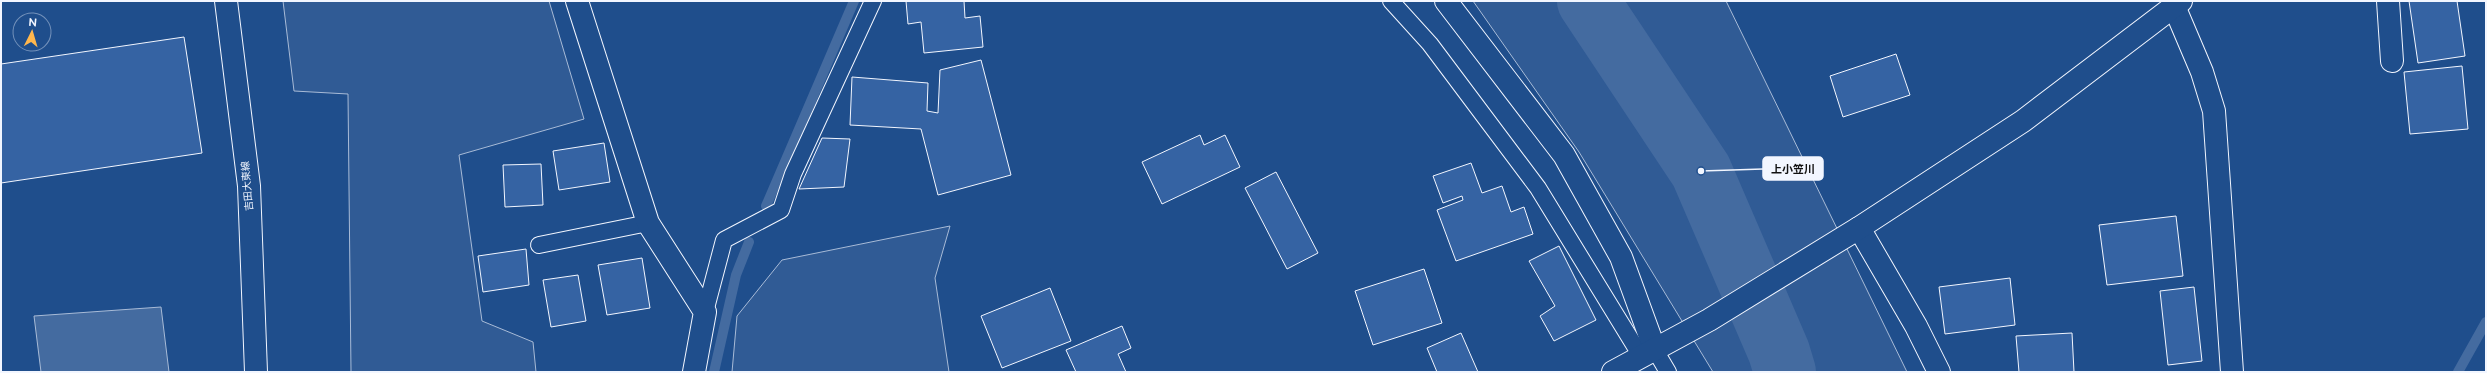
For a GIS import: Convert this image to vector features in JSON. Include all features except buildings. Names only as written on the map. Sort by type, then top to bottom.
[{"type":"street","name":"吉田大東線","points":[[226,1],[249,186],[256,372]]},
{"type":"street","points":[[576,1],[648,223],[705,312],[694,372]]},
{"type":"street","points":[[1446,1],[1564,155],[1621,258],[1648,353]]},
{"type":"street","points":[[2388,1],[2392,61]]},
{"type":"street","points":[[1613,372],[1709,320],[1859,228],[2023,121],[2176,3],[2202,72],[2214,112],[2232,372]]},
{"type":"street","points":[[1859,228],[1916,326],[1939,372]]},
{"type":"lane","points":[[705,312],[724,240],[781,210],[793,174],[872,1]]},
{"type":"lane","points":[[1391,1],[1430,44],[1538,188],[1648,353],[1668,372]]},
{"type":"lane","points":[[539,245],[648,223]]},
{"type":"shaded area","points":[[283,1],[549,1],[584,119],[459,155],[482,321],[533,342],[536,372],[351,372],[348,94],[294,91]]},
{"type":"shaded area","points":[[1473,1],[1726,1],[1907,372],[1713,372],[1579,152]]},
{"type":"shaded area","points":[[950,226],[935,278],[949,372],[732,372],[737,316],[782,260]]},
{"type":"shaded area","points":[[161,307],[169,372],[41,372],[34,316]]},
{"type":"waterway","points":[[766,206],[854,1]]},
{"type":"waterway","points":[[1588,1],[1701,171],[1779,352],[1785,372]]},
{"type":"waterway","points":[[714,372],[736,275],[749,242]]},
{"type":"waterway","points":[[2458,372],[2486,322]]},
{"type":"place","name":"上小笠川","points":[[1701,171]]}]
